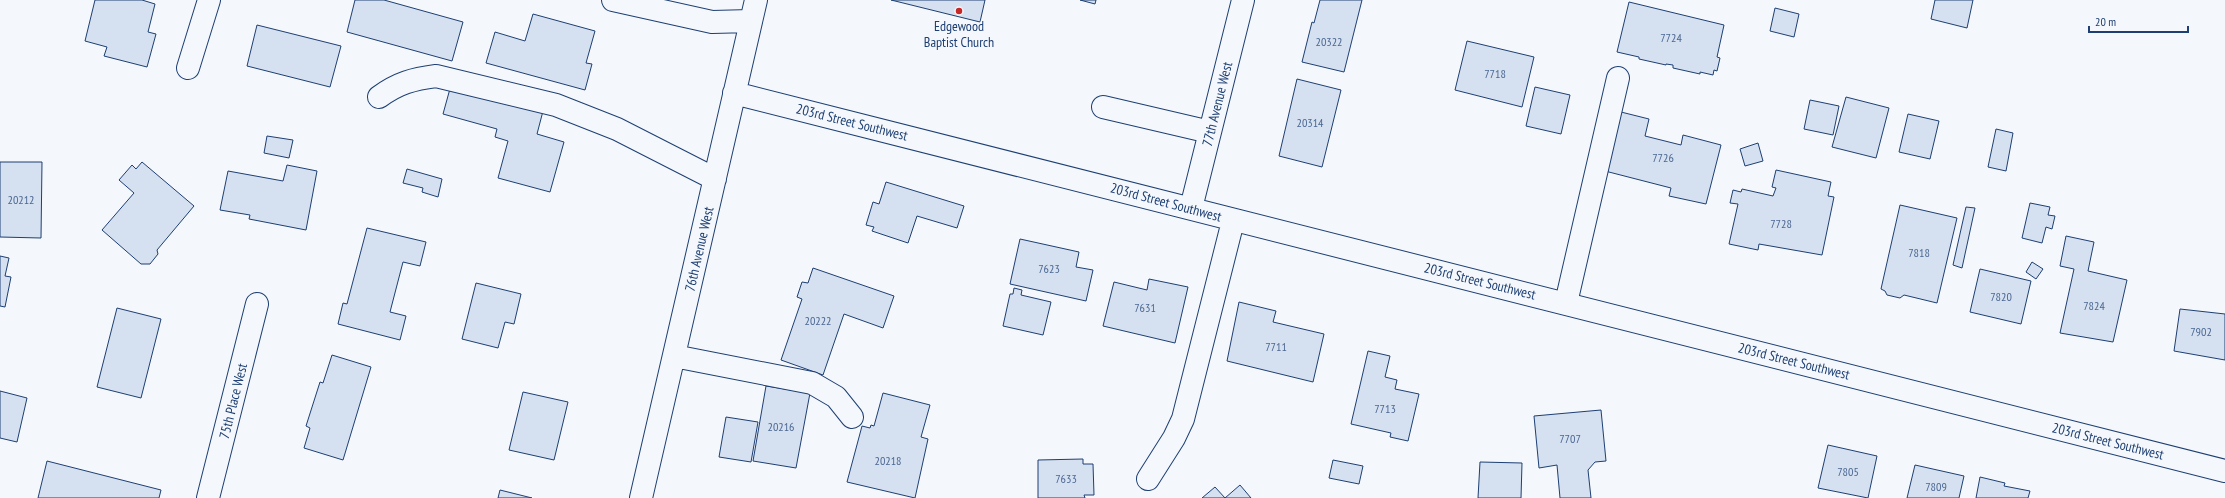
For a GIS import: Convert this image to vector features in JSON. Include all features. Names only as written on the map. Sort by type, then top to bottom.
[{"type":"street","points":[[188,68],[209,0]]},
{"type":"street","points":[[613,0],[712,22],[751,21]]},
{"type":"street","name":"76th Avenue West","points":[[641,498],[756,0]]},
{"type":"street","name":"77th Avenue West","points":[[1191,208],[1243,0]]},
{"type":"street","points":[[380,97],[396,85],[420,78],[436,76],[556,105],[617,129],[715,179]]},
{"type":"street","points":[[1566,303],[1618,78]]},
{"type":"street","name":"203rd Street Southwest","points":[[734,93],[1191,208],[1233,221],[1566,303],[2225,471]]},
{"type":"street","points":[[1103,107],[1210,132]]},
{"type":"street","points":[[1148,478],[1174,438],[1183,418],[1233,221]]},
{"type":"street","name":"75th Place West","points":[[208,498],[257,304]]},
{"type":"street","points":[[674,356],[812,383],[836,397],[852,417]]},
{"type":"building","points":[[95,0],[142,0],[155,4],[148,32],[156,34],[147,67],[104,56],[107,47],[85,41]]},
{"type":"building","points":[[355,0],[384,0],[463,22],[452,61],[347,32]]},
{"type":"building","name":"Edgewood Baptist Church","points":[[891,0],[985,0],[980,22]]},
{"type":"building","points":[[1080,0],[1096,0],[1095,4]]},
{"type":"building","points":[[1320,0],[1362,0],[1344,72],[1302,62],[1312,22],[1314,23]]},
{"type":"building","points":[[1935,0],[1973,0],[1967,28],[1931,19]]},
{"type":"building","points":[[1629,2],[1724,25],[1717,57],[1720,58],[1717,71],[1714,70],[1713,75],[1700,72],[1700,74],[1673,68],[1673,65],[1666,65],[1639,59],[1639,57],[1617,52]]},
{"type":"building","points":[[1775,8],[1799,14],[1794,37],[1770,31]]},
{"type":"building","points":[[533,14],[595,31],[586,63],[592,64],[585,90],[486,63],[495,32],[525,41]]},
{"type":"building","points":[[257,25],[341,46],[330,87],[247,66]]},
{"type":"building","points":[[1467,41],[1534,57],[1522,107],[1455,90]]},
{"type":"building","points":[[1297,79],[1341,90],[1322,167],[1279,156]]},
{"type":"building","points":[[451,85],[543,111],[537,134],[564,142],[550,192],[498,178],[508,141],[495,137],[497,129],[443,114]]},
{"type":"building","points":[[1535,87],[1570,95],[1561,134],[1526,126]]},
{"type":"building","points":[[1846,97],[1889,108],[1876,158],[1832,147]]},
{"type":"building","points":[[1810,100],[1839,106],[1833,135],[1804,129]]},
{"type":"building","points":[[1621,112],[1649,119],[1645,136],[1681,145],[1683,135],[1721,145],[1706,204],[1669,196],[1671,188],[1605,171]]},
{"type":"building","points":[[1908,114],[1939,121],[1930,159],[1899,152]]},
{"type":"building","points":[[1996,129],[2013,133],[2006,171],[1988,167]]},
{"type":"building","points":[[267,136],[293,140],[289,158],[264,153]]},
{"type":"building","points":[[1758,143],[1763,161],[1745,166],[1740,149]]},
{"type":"building","points":[[0,162],[42,162],[41,238],[0,237]]},
{"type":"building","points":[[142,162],[194,206],[157,250],[158,254],[150,264],[141,264],[102,230],[134,193],[119,180],[132,165],[136,169]]},
{"type":"building","points":[[287,165],[317,171],[306,230],[249,219],[250,215],[220,210],[228,171],[283,181]]},
{"type":"building","points":[[407,169],[442,179],[438,197],[422,192],[423,188],[403,183]]},
{"type":"building","points":[[1776,170],[1831,182],[1828,196],[1834,197],[1822,255],[1759,244],[1758,250],[1729,244],[1738,204],[1730,203],[1733,190],[1741,192],[1742,189],[1773,196],[1776,188],[1772,187]]},
{"type":"building","points":[[886,182],[964,206],[957,228],[917,216],[908,243],[872,231],[874,227],[866,225],[873,202],[879,204]]},
{"type":"building","points":[[2030,203],[2050,207],[2048,215],[2055,216],[2052,229],[2046,227],[2042,243],[2022,238]]},
{"type":"building","points":[[1900,205],[1957,218],[1937,303],[1904,295],[1900,298],[1887,295],[1885,291],[1881,289]]},
{"type":"building","points":[[1966,207],[1975,208],[1962,268],[1953,265]]},
{"type":"building","points":[[367,228],[426,242],[420,266],[403,262],[390,312],[406,316],[400,340],[338,324],[343,303],[347,304]]},
{"type":"building","points":[[2066,236],[2094,242],[2088,271],[2127,280],[2113,342],[2060,333],[2074,269],[2060,266]]},
{"type":"building","points":[[1020,239],[1079,252],[1076,267],[1093,270],[1086,301],[1010,284]]},
{"type":"building","points":[[0,256],[9,258],[5,276],[11,277],[5,307],[0,306]]},
{"type":"building","points":[[2032,262],[2043,269],[2036,279],[2026,272]]},
{"type":"building","points":[[813,268],[894,296],[883,328],[844,314],[823,375],[781,360],[802,299],[797,297],[802,282],[808,283]]},
{"type":"building","points":[[1980,269],[2031,281],[2021,324],[1970,312]]},
{"type":"building","points":[[1149,279],[1188,287],[1175,343],[1103,326],[1114,282],[1147,290]]},
{"type":"building","points":[[476,283],[521,294],[514,324],[505,322],[498,348],[462,339]]},
{"type":"building","points":[[1014,288],[1022,290],[1021,295],[1051,302],[1043,335],[1003,326],[1010,294],[1013,294]]},
{"type":"building","points":[[1239,302],[1276,311],[1273,322],[1324,334],[1313,382],[1227,361]]},
{"type":"building","points":[[117,308],[161,319],[141,398],[97,387]]},
{"type":"building","points":[[2180,309],[2225,314],[2225,360],[2174,351]]},
{"type":"building","points":[[1368,351],[1390,356],[1385,377],[1397,380],[1395,389],[1419,394],[1408,441],[1390,437],[1391,433],[1351,424]]},
{"type":"building","points":[[332,355],[371,367],[343,460],[304,448],[310,428],[306,426],[320,382],[323,383]]},
{"type":"building","points":[[766,386],[810,393],[796,468],[753,461]]},
{"type":"building","points":[[0,391],[27,398],[17,442],[0,438]]},
{"type":"building","points":[[523,392],[568,402],[554,460],[509,450]]},
{"type":"building","points":[[883,393],[930,405],[921,437],[928,439],[915,498],[847,482],[862,426],[870,428],[871,425],[874,426]]},
{"type":"building","points":[[1601,410],[1606,461],[1595,462],[1588,470],[1591,498],[1560,498],[1557,465],[1539,468],[1534,416]]},
{"type":"building","points":[[726,417],[758,422],[751,462],[719,457]]},
{"type":"building","points":[[1828,445],[1877,456],[1868,498],[1818,488]]},
{"type":"building","points":[[1083,459],[1083,464],[1093,464],[1094,495],[1084,495],[1085,498],[1038,498],[1038,460]]},
{"type":"building","points":[[1333,460],[1363,466],[1359,484],[1329,478]]},
{"type":"building","points":[[47,461],[161,490],[159,498],[38,498]]},
{"type":"building","points":[[1480,462],[1522,463],[1521,498],[1478,498]]},
{"type":"building","points":[[1915,465],[1964,476],[1959,498],[1907,498]]},
{"type":"building","points":[[1980,477],[2005,483],[2004,486],[2030,491],[2028,498],[1976,498]]},
{"type":"building","points":[[1240,485],[1251,498],[1225,498]]},
{"type":"building","points":[[1215,487],[1225,498],[1202,498]]},
{"type":"building","points":[[500,490],[532,498],[498,498]]},
{"type":"place","name":"Edgewood Baptist Church","points":[[959,11]]}]
